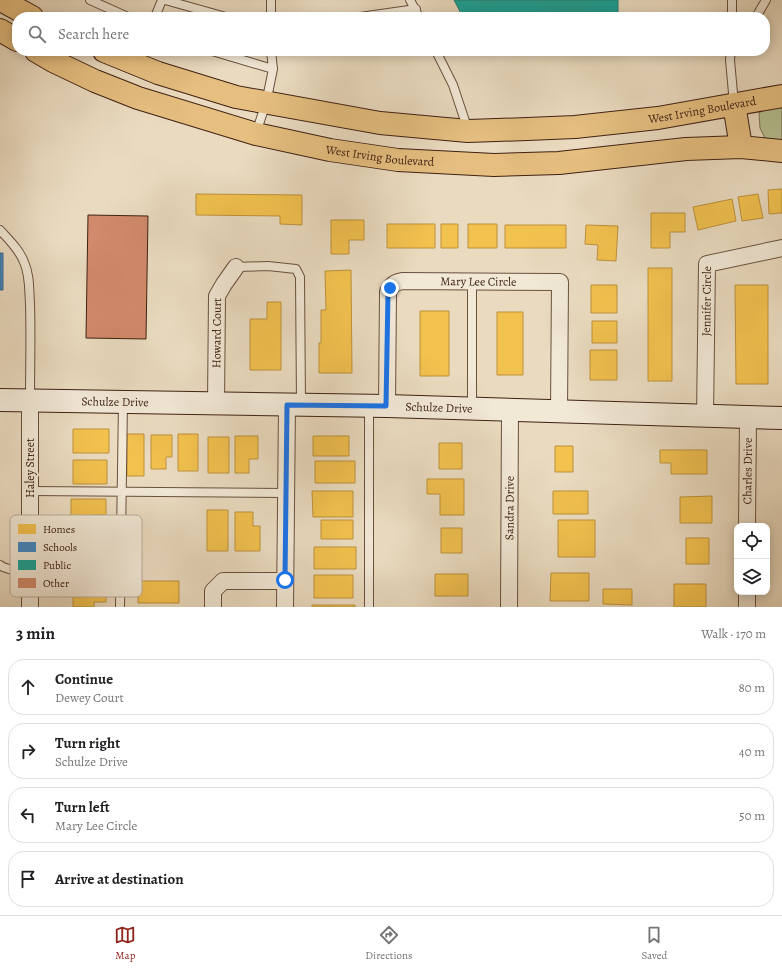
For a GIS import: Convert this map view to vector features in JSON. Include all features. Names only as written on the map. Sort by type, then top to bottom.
[{"type":"main road","points":[[1,0],[23,12]]},
{"type":"main road","points":[[0,30],[12,37]]},
{"type":"main road","name":"West Irving Boulevard","points":[[44,56],[95,81],[138,98],[256,134],[330,150],[398,160],[494,165],[559,163],[686,149],[741,147],[782,151]]},
{"type":"main road","name":"West Irving Boulevard","points":[[116,56],[158,73],[236,97],[380,123],[468,131],[527,130],[575,127],[658,118],[782,96]]},
{"type":"main road","points":[[734,104],[741,147]]},
{"type":"street","name":"Jennifer Circle","points":[[705,416],[707,264],[782,248]]},
{"type":"street","name":"Howard Court","points":[[216,404],[217,296],[236,267]]},
{"type":"street","name":"Mary Lee Circle","points":[[378,406],[388,292],[393,284],[403,281],[560,282],[559,411]]},
{"type":"street","name":"Schulze Drive","points":[[0,400],[378,406],[782,418]]},
{"type":"street","name":"Haley Street","points":[[30,401],[30,515]]},
{"type":"street","points":[[285,607],[286,494],[294,405]]},
{"type":"street","name":"Sandra Drive","points":[[509,607],[510,410]]},
{"type":"street","name":"Charles Drive","points":[[747,523],[748,417]]},
{"type":"street","points":[[213,607],[213,591],[223,580],[285,580]]},
{"type":"street","points":[[747,595],[747,607]]},
{"type":"lane","points":[[90,0],[117,12]]},
{"type":"lane","points":[[157,12],[162,0]]},
{"type":"lane","points":[[165,0],[208,12]]},
{"type":"lane","points":[[271,0],[271,12]]},
{"type":"lane","points":[[410,0],[417,12]]},
{"type":"lane","points":[[732,0],[732,12]]},
{"type":"lane","points":[[759,12],[766,0]]},
{"type":"lane","points":[[229,56],[273,69]]},
{"type":"lane","points":[[256,134],[266,102],[273,69],[272,56]]},
{"type":"lane","points":[[438,56],[452,85],[468,131]]},
{"type":"lane","points":[[730,56],[734,104]]},
{"type":"lane","points":[[730,60],[732,56]]},
{"type":"lane","points":[[0,230],[17,249],[24,262],[29,280],[31,329],[30,401]]},
{"type":"lane","points":[[236,267],[268,266],[296,269],[300,277],[294,405]]},
{"type":"lane","points":[[472,282],[472,409]]},
{"type":"lane","points":[[122,515],[123,402]]},
{"type":"lane","points":[[369,607],[378,406]]},
{"type":"lane","points":[[30,491],[286,494]]},
{"type":"lane","points":[[0,564],[3,567],[10,569]]},
{"type":"lane","points":[[120,597],[120,607]]},
{"type":"green space","points":[[782,107],[782,142],[765,138],[760,128],[759,113],[764,109]]},
{"type":"building: Homes","points":[[782,189],[782,213],[769,214],[768,190]]},
{"type":"building: Homes","points":[[196,194],[302,195],[302,225],[280,224],[280,216],[196,215]]},
{"type":"building: Homes","points":[[758,194],[763,218],[742,221],[738,197]]},
{"type":"building: Homes","points":[[732,199],[736,221],[698,230],[693,207]]},
{"type":"building: Homes","points":[[651,213],[685,213],[685,232],[670,232],[670,248],[651,248]]},
{"type":"building: Homes","points":[[331,220],[364,220],[364,240],[349,240],[349,254],[331,254]]},
{"type":"building: Homes","points":[[387,224],[435,224],[435,248],[387,248]]},
{"type":"building: Homes","points":[[441,224],[458,224],[458,248],[441,248]]},
{"type":"building: Homes","points":[[468,224],[497,224],[497,248],[468,248]]},
{"type":"building: Homes","points":[[505,225],[566,225],[566,248],[505,248]]},
{"type":"building: Homes","points":[[586,225],[618,226],[616,261],[597,260],[598,245],[585,244]]},
{"type":"building: Homes","points":[[648,268],[672,268],[672,381],[648,381]]},
{"type":"building: Homes","points":[[351,270],[352,373],[319,373],[321,310],[326,310],[325,271]]},
{"type":"building: Homes","points":[[591,285],[617,285],[617,313],[591,313]]},
{"type":"building: Homes","points":[[735,285],[768,285],[768,384],[736,384]]},
{"type":"building: Homes","points":[[267,302],[281,302],[281,370],[250,370],[250,319],[267,319]]},
{"type":"building: Homes","points":[[420,311],[449,311],[449,376],[420,376]]},
{"type":"building: Homes","points":[[497,312],[523,312],[523,375],[497,375]]},
{"type":"building: Homes","points":[[592,321],[617,321],[617,343],[592,343]]},
{"type":"building: Homes","points":[[590,350],[617,350],[617,380],[590,380]]},
{"type":"building: Homes","points":[[73,429],[109,429],[109,453],[73,453]]},
{"type":"building: Homes","points":[[127,434],[144,434],[144,476],[127,476]]},
{"type":"building: Homes","points":[[178,434],[198,434],[198,471],[178,471]]},
{"type":"building: Homes","points":[[151,435],[172,435],[172,457],[166,457],[166,469],[151,469]]},
{"type":"building: Homes","points":[[235,436],[258,436],[258,459],[249,459],[249,473],[235,473]]},
{"type":"building: Homes","points":[[313,436],[349,436],[349,456],[313,456]]},
{"type":"building: Homes","points":[[208,437],[229,437],[229,473],[208,473]]},
{"type":"building: Homes","points":[[439,443],[462,443],[462,469],[439,469]]},
{"type":"building: Homes","points":[[555,446],[573,446],[573,472],[555,472]]},
{"type":"building: Homes","points":[[660,450],[707,450],[707,474],[671,474],[671,463],[660,463]]},
{"type":"building: Homes","points":[[73,460],[107,460],[107,484],[73,484]]},
{"type":"building: Homes","points":[[315,461],[355,461],[355,483],[315,483]]},
{"type":"building: Homes","points":[[427,479],[464,479],[464,515],[440,515],[440,494],[427,494]]},
{"type":"building: Homes","points":[[312,491],[353,491],[353,517],[313,517]]},
{"type":"building: Homes","points":[[553,491],[588,491],[588,514],[553,514]]},
{"type":"building: Homes","points":[[712,496],[712,523],[680,523],[680,497]]},
{"type":"building: Homes","points":[[71,499],[106,499],[106,515],[71,515]]},
{"type":"building: Homes","points":[[207,510],[228,510],[228,551],[207,551]]},
{"type":"building: Homes","points":[[235,512],[253,512],[253,526],[260,526],[260,551],[235,551]]},
{"type":"building: Homes","points":[[321,520],[353,520],[353,539],[321,539]]},
{"type":"building: Homes","points":[[558,520],[595,520],[595,557],[558,557]]},
{"type":"building: Homes","points":[[441,528],[462,528],[462,553],[441,553]]},
{"type":"building: Homes","points":[[686,538],[709,538],[709,564],[686,564]]},
{"type":"building: Homes","points":[[314,547],[356,547],[356,569],[314,569]]},
{"type":"building: Homes","points":[[551,573],[589,573],[589,601],[550,601]]},
{"type":"building: Homes","points":[[435,574],[468,574],[468,596],[435,596]]},
{"type":"building: Homes","points":[[314,575],[353,575],[353,598],[314,598]]},
{"type":"building: Homes","points":[[142,581],[179,581],[179,603],[138,603],[138,597],[142,597]]},
{"type":"building: Homes","points":[[674,584],[706,584],[706,607],[674,607]]},
{"type":"building: Homes","points":[[603,589],[632,589],[632,605],[603,604]]},
{"type":"building: Homes","points":[[73,597],[106,597],[106,602],[94,602],[94,607],[73,607]]},
{"type":"building: Homes","points":[[312,605],[355,605],[355,607],[312,607]]},
{"type":"building: Schools","points":[[0,253],[3,253],[3,290],[0,290]]},
{"type":"building: Public","points":[[454,0],[618,0],[618,12],[460,12]]},
{"type":"building: Other","points":[[88,215],[148,216],[146,339],[86,338]]},
{"type":"route","points":[[285,580],[287,405],[386,406],[388,292],[390,288]]}]
